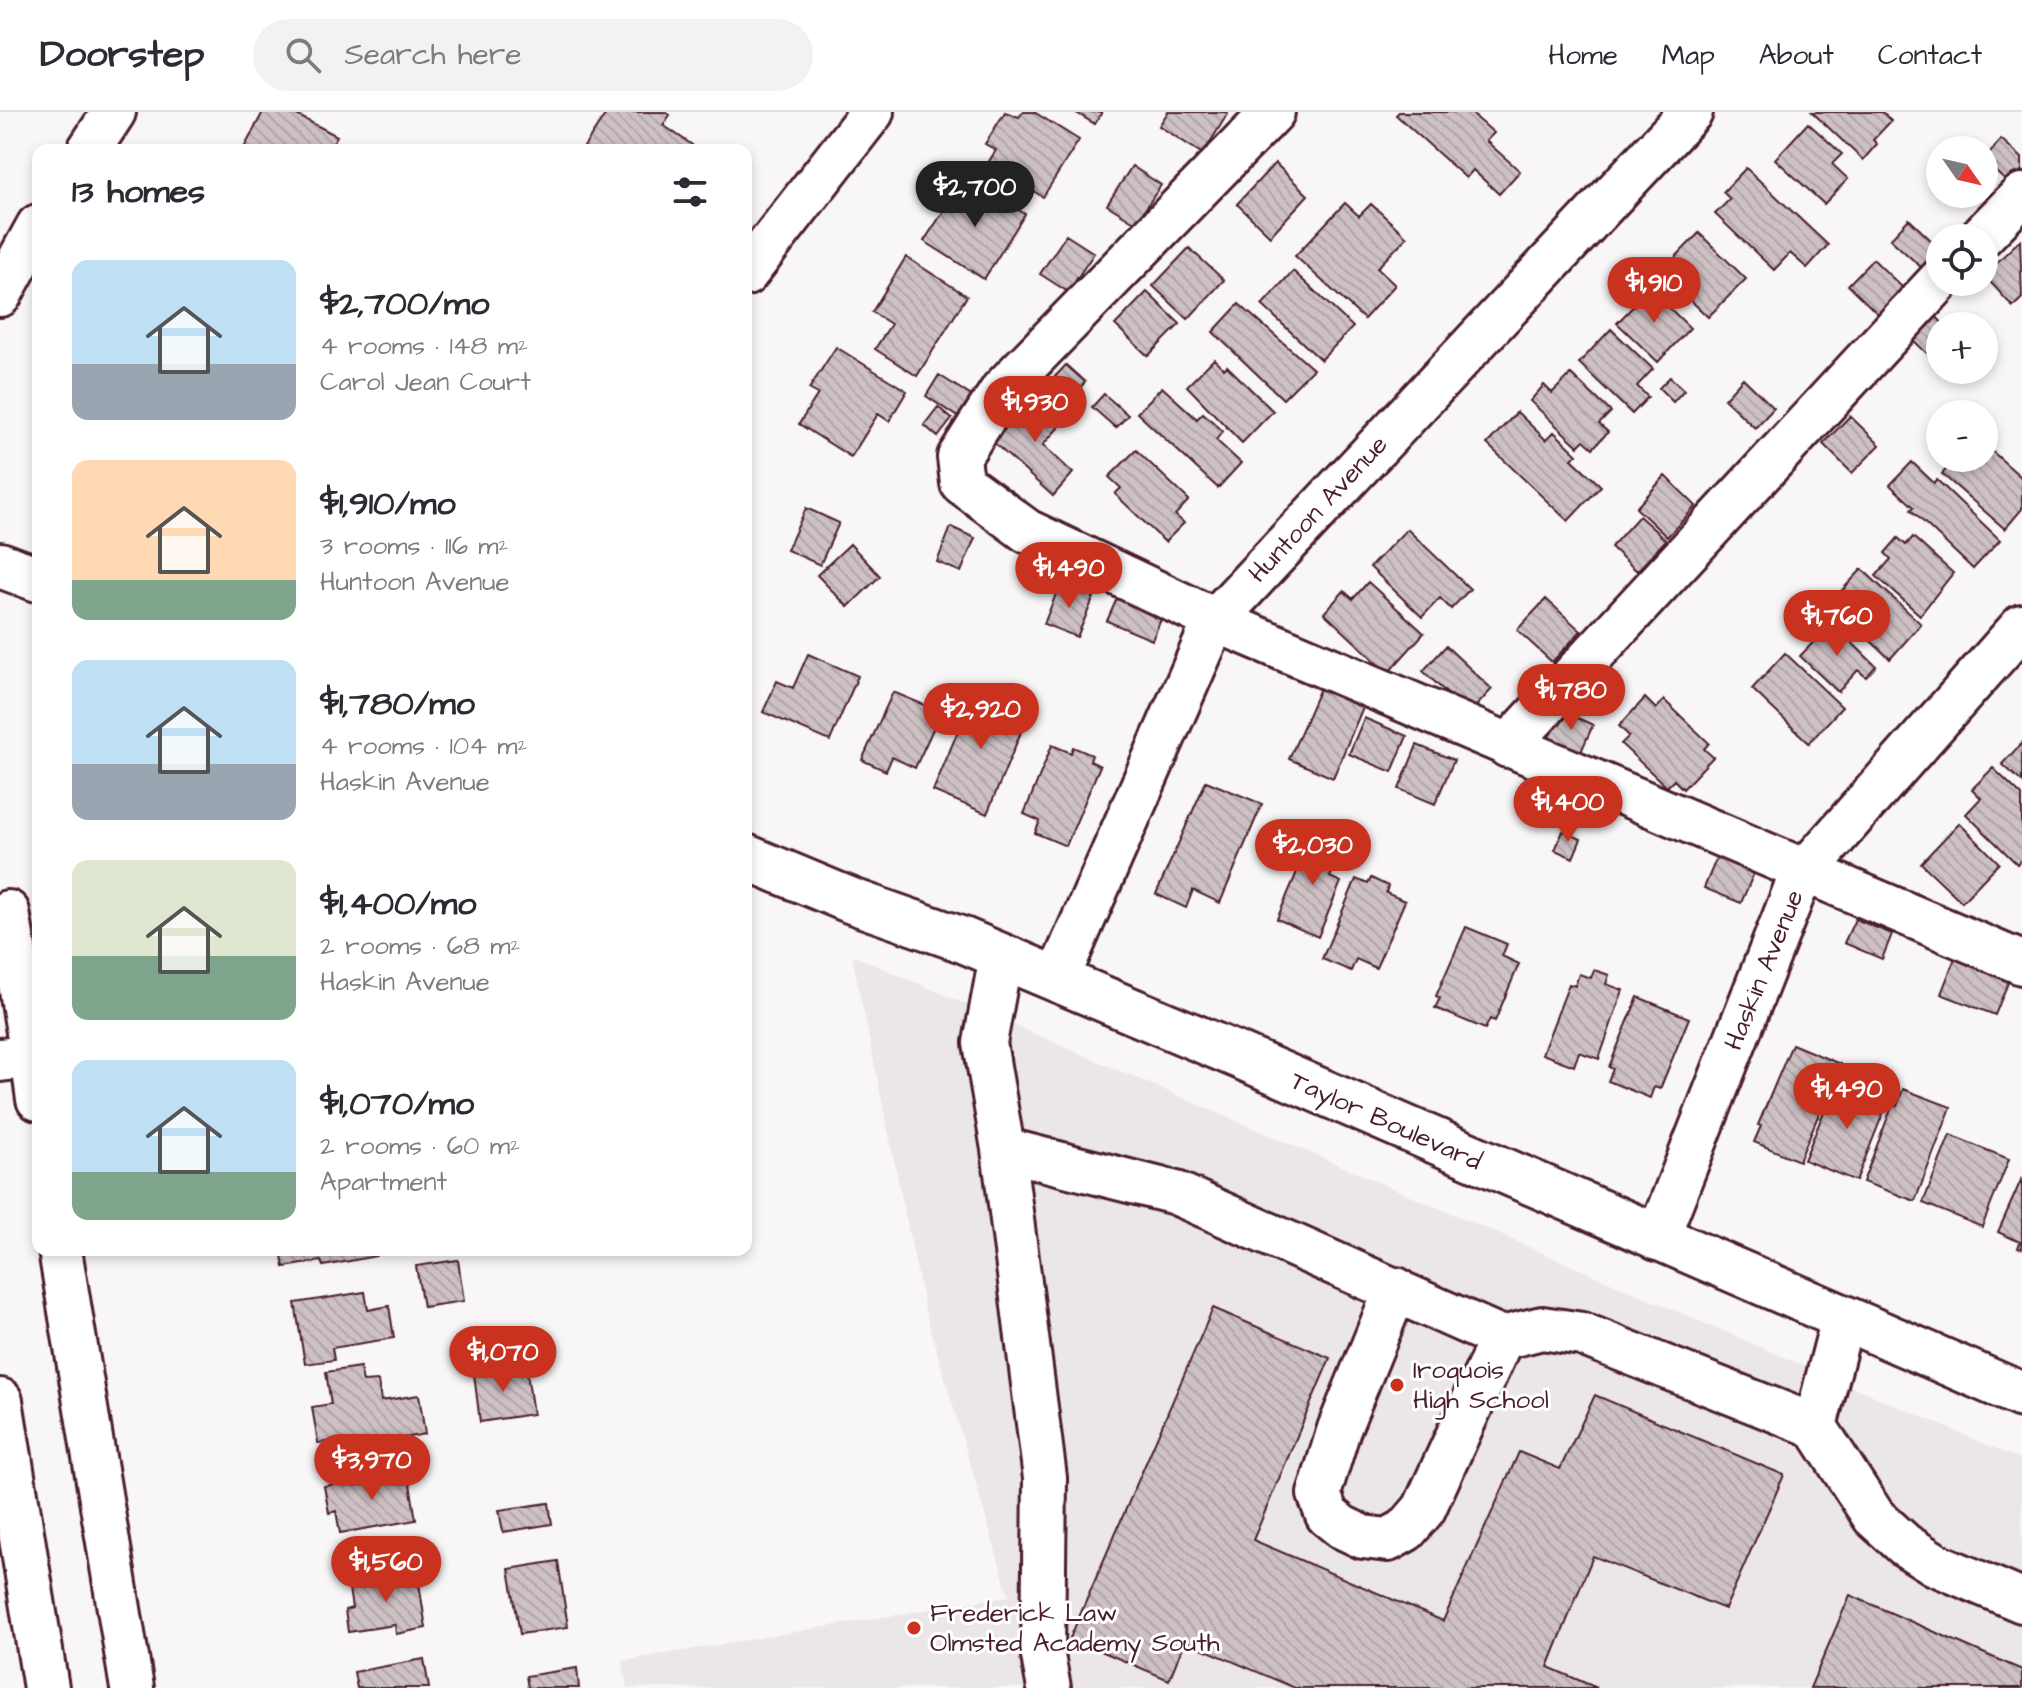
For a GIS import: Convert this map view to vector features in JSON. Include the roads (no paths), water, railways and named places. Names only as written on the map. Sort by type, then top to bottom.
[{"type":"main road","points":[[0,565],[32,577]]},
{"type":"main road","name":"Taylor Boulevard","points":[[752,859],[852,901],[1001,956],[2022,1395]]},
{"type":"main road","points":[[0,1401],[46,1688]]},
{"type":"street","points":[[93,144],[114,112]]},
{"type":"street","points":[[752,266],[872,112]]},
{"type":"street","points":[[1273,112],[1002,390],[959,457],[962,483],[1027,531],[1215,620],[2022,963]]},
{"type":"street","name":"Huntoon Avenue","points":[[1057,980],[1215,620],[1691,112]]},
{"type":"street","points":[[1994,224],[2022,195]]},
{"type":"street","points":[[0,295],[32,237]]},
{"type":"street","points":[[1508,746],[1926,295]]},
{"type":"street","name":"Haskin Avenue","points":[[1657,1239],[1794,892],[1806,870],[2022,626]]},
{"type":"street","points":[[8,912],[16,1058],[32,1088]]},
{"type":"street","points":[[1001,956],[985,1043],[1003,1149],[1045,1478],[1043,1656],[1049,1688]]},
{"type":"street","points":[[1003,1149],[1176,1193],[1502,1338],[1542,1328],[1582,1334],[1815,1426],[1874,1517],[1905,1545],[1935,1564],[2022,1601]]},
{"type":"street","points":[[61,1256],[132,1688]]},
{"type":"street","points":[[1396,1289],[1339,1429],[1319,1494],[1327,1515],[1342,1527],[1363,1537],[1388,1540],[1406,1530],[1424,1509],[1502,1338]]},
{"type":"street","points":[[1815,1426],[1843,1318]]},
{"type":"place","name":"Iroquois High School","points":[[1397,1385]]},
{"type":"place","name":"Frederick Law Olmsted Academy South","points":[[914,1628]]}]
